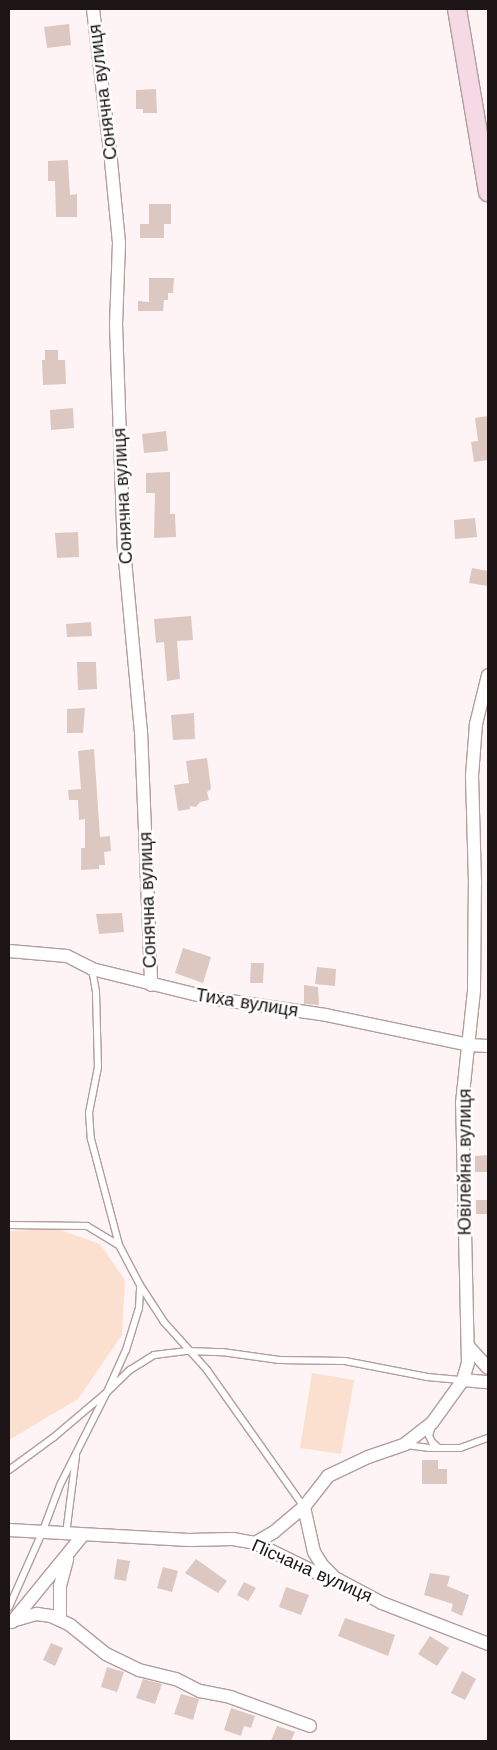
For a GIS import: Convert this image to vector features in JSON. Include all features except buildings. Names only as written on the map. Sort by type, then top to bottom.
[{"type":"main road","points":[[457,9],[488,192]]},
{"type":"street","name":"Сонячна вулиця","points":[[92,9],[119,243],[116,324],[124,549],[141,731],[151,985]]},
{"type":"street","name":"Ювілейна вулиця","points":[[463,1380],[469,1347],[462,1104],[474,990],[472,776],[476,724],[488,675]]},
{"type":"street","name":"Тиха вулиця","points":[[9,951],[67,956],[92,969],[119,974],[151,985],[210,998],[326,1015],[469,1045],[488,1046]]},
{"type":"street","points":[[469,1347],[488,1368]]},
{"type":"street","points":[[255,1543],[274,1532],[304,1507],[328,1476],[368,1457],[405,1444],[432,1423],[463,1380],[488,1382]]},
{"type":"street","points":[[304,1507],[314,1552],[322,1566],[337,1579]]},
{"type":"street","name":"Пісчана вулиця","points":[[9,1530],[83,1535],[233,1539],[255,1543],[318,1573],[337,1579],[382,1603],[488,1644]]},
{"type":"street","points":[[10,1623],[68,1556],[83,1535]]},
{"type":"street","points":[[60,1620],[60,1586],[68,1556]]},
{"type":"street","points":[[10,1623],[37,1614],[51,1616],[60,1620],[106,1654],[139,1670],[176,1679],[200,1691],[230,1697],[310,1726]]},
{"type":"lane","points":[[92,969],[96,992],[98,1067],[89,1113],[92,1139],[119,1245],[140,1285],[164,1322],[207,1370],[304,1507]]},
{"type":"lane","points":[[9,1225],[87,1226],[119,1245]]},
{"type":"lane","points":[[9,1607],[42,1533],[60,1485],[126,1350],[139,1308],[140,1285]]},
{"type":"lane","points":[[9,1470],[54,1436],[130,1370],[154,1355],[188,1351],[222,1352],[279,1360],[345,1361],[426,1377],[463,1380]]},
{"type":"lane","points":[[432,1423],[429,1436],[432,1442],[439,1448]]},
{"type":"lane","points":[[405,1444],[439,1448],[460,1448],[488,1438]]},
{"type":"lane","points":[[66,1534],[76,1452]]},
{"type":"shaded area","points":[[57,1229],[100,1244],[125,1280],[122,1335],[78,1399],[9,1440],[9,1231]]},
{"type":"shaded area","points":[[312,1373],[354,1380],[341,1454],[300,1448]]}]
